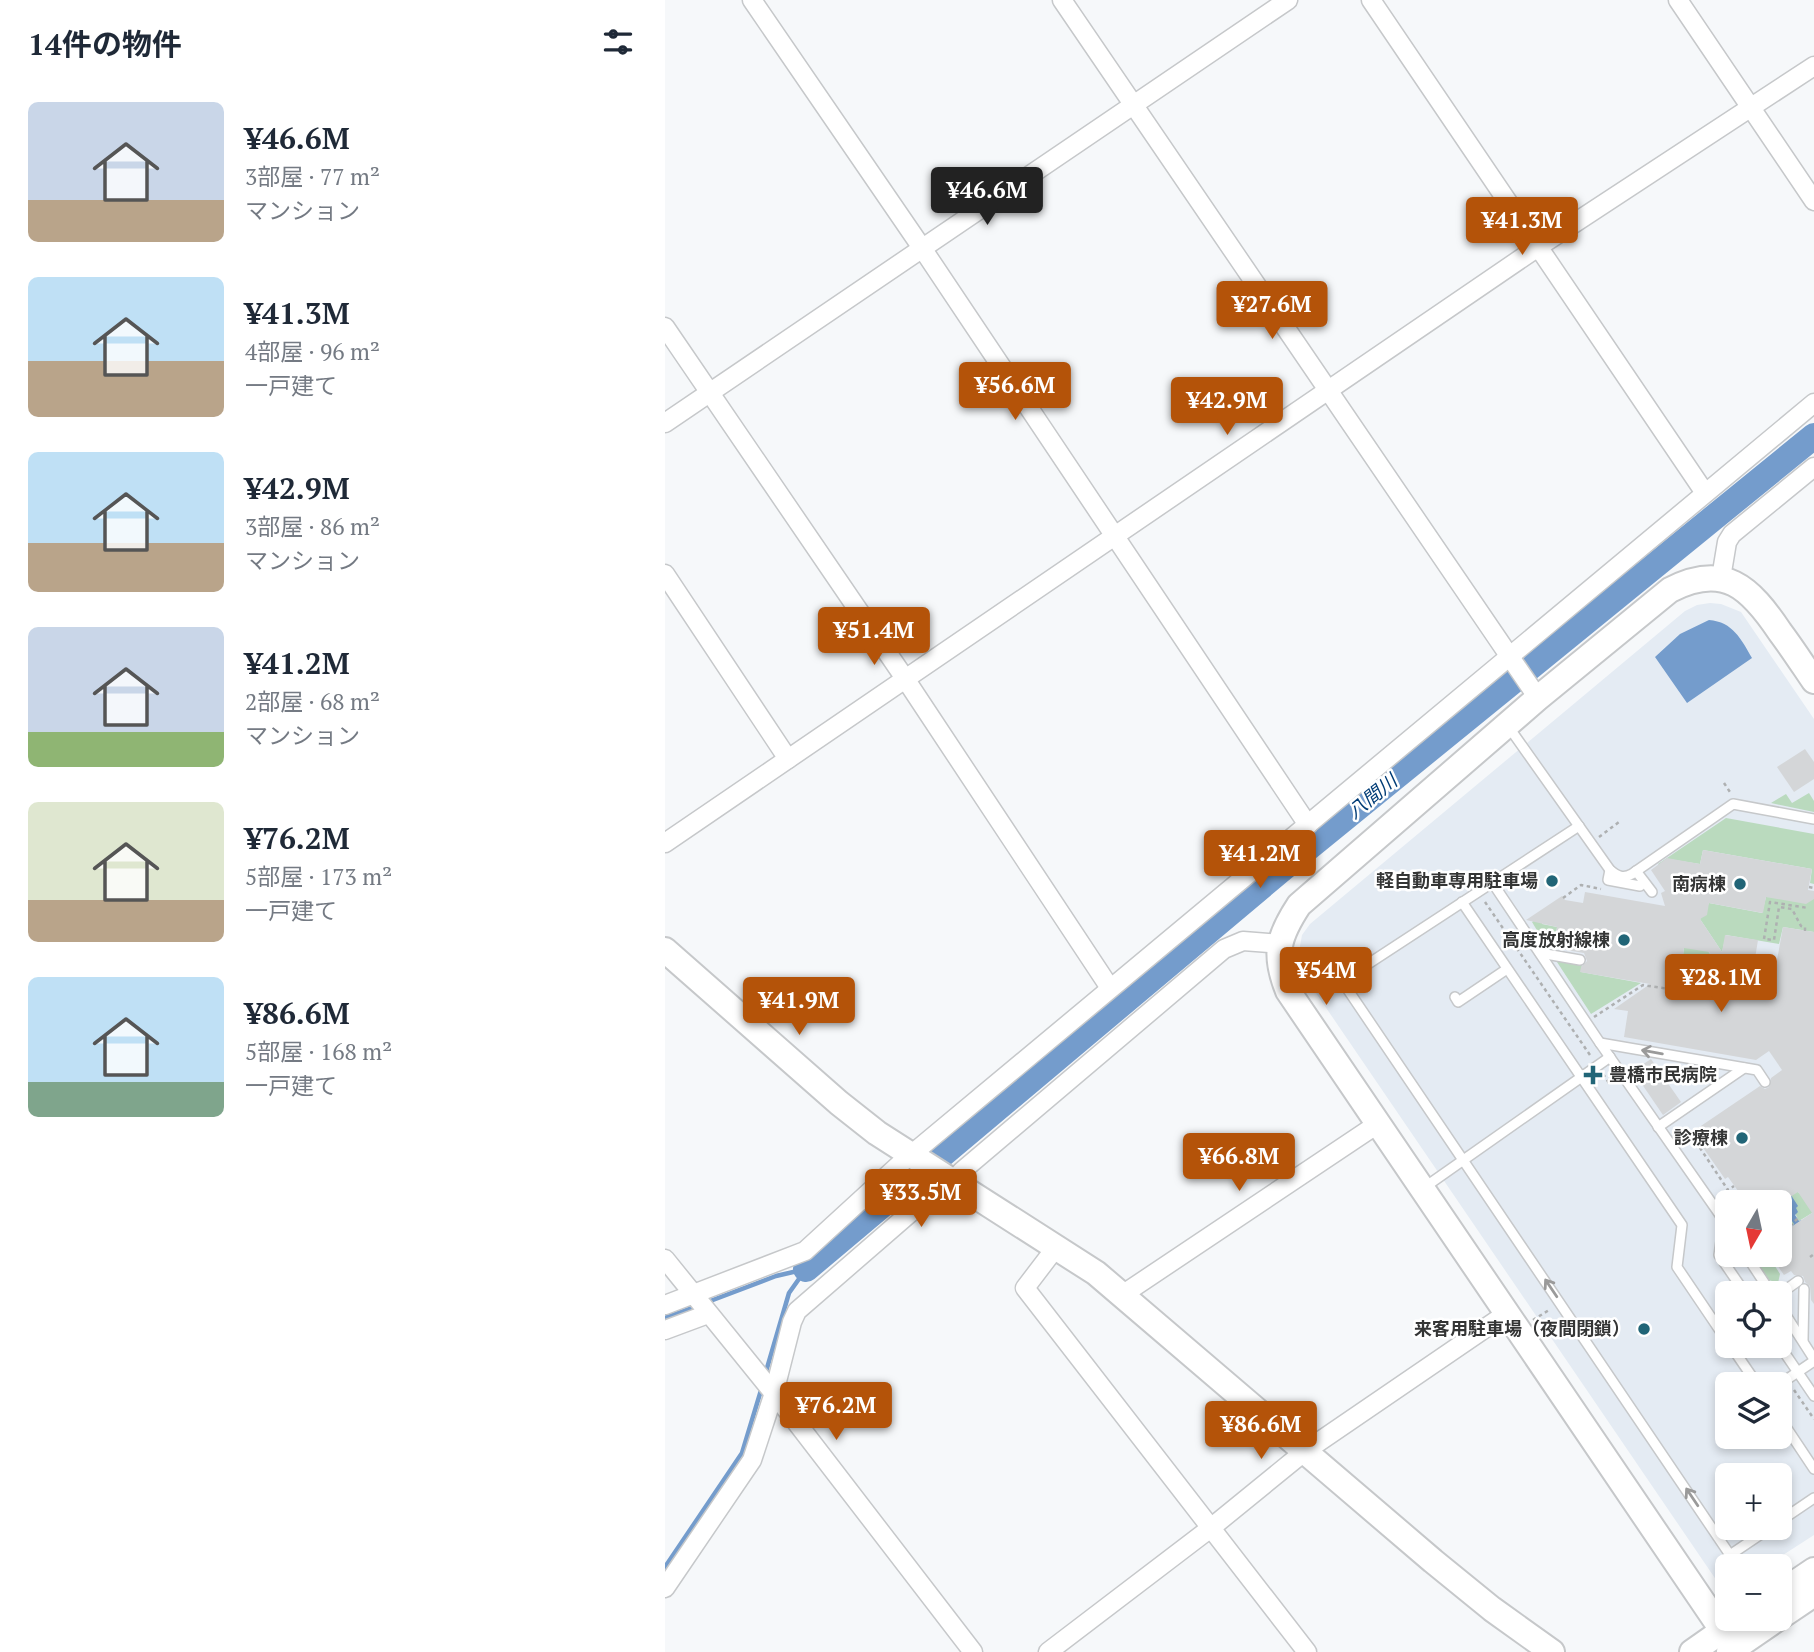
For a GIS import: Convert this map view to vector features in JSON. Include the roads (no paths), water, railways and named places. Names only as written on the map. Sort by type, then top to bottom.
[{"type":"street","points":[[751,0],[922,248],[1308,825]]},
{"type":"street","points":[[1062,0],[1535,694]]},
{"type":"street","points":[[665,423],[1288,0]]},
{"type":"street","points":[[1371,0],[1705,493]]},
{"type":"street","points":[[1678,0],[1814,201]]},
{"type":"street","points":[[665,843],[1538,247],[1814,66]]},
{"type":"street","points":[[665,327],[907,680],[1110,988]]},
{"type":"street","points":[[665,1305],[805,1251],[909,1156],[1511,658],[1814,403]]},
{"type":"street","points":[[1721,578],[1727,542],[1732,534],[1814,467]]},
{"type":"street","points":[[665,574],[788,759]]},
{"type":"street","points":[[1692,1652],[1730,1634],[1506,1314],[1288,991],[1280,971],[1283,928],[1299,905],[1507,725],[1535,694],[1670,590],[1686,582],[1703,577],[1721,578],[1740,585],[1758,600],[1814,681]]},
{"type":"street","points":[[665,1588],[752,1460],[797,1311],[1224,949],[1243,941],[1281,944]]},
{"type":"street","points":[[665,950],[839,1104],[909,1156],[1057,1246],[1096,1273],[1482,1601],[1552,1652]]},
{"type":"street","points":[[1122,1295],[1379,1123]]},
{"type":"street","points":[[1057,1246],[1025,1288],[1307,1652]]},
{"type":"street","points":[[665,1259],[774,1393],[973,1652]]},
{"type":"street","points":[[665,1330],[708,1314]]},
{"type":"street","points":[[1048,1652],[1212,1527],[1304,1452],[1506,1314]]},
{"type":"street","points":[[1792,1585],[1814,1570]]},
{"type":"street","points":[[1792,1609],[1814,1594]]},
{"type":"lane","points":[[1507,725],[1616,875],[1626,877],[1636,871],[1733,804],[1814,818]]},
{"type":"lane","points":[[1579,826],[1342,981],[1715,1533]]},
{"type":"lane","points":[[1610,870],[1608,880],[1640,886],[1644,882]]},
{"type":"lane","points":[[1636,871],[1652,892]]},
{"type":"lane","points":[[1492,882],[1609,1057],[1715,1208]]},
{"type":"lane","points":[[1462,902],[1682,1225],[1677,1268],[1715,1323]]},
{"type":"lane","points":[[1541,953],[1580,960]]},
{"type":"lane","points":[[1455,997],[1458,1002],[1507,969]]},
{"type":"lane","points":[[1600,1043],[1757,1070],[1765,1083]]},
{"type":"lane","points":[[1423,1188],[1609,1057]]},
{"type":"lane","points":[[1658,1128],[1744,1068]]},
{"type":"lane","points":[[1792,1289],[1801,1285],[1803,1342]]},
{"type":"lane","points":[[1792,1325],[1814,1360],[1792,1378]]},
{"type":"lane","points":[[1788,1358],[1814,1396]]},
{"type":"lane","points":[[1792,1436],[1814,1469]]},
{"type":"lane","points":[[1792,1513],[1814,1498]]},
{"type":"lane","points":[[1720,1540],[1730,1555],[1752,1540]]},
{"type":"water","points":[[1709,620],[1730,628],[1740,638],[1752,658],[1687,703],[1655,657],[1680,634]]},
{"type":"water","points":[[1792,1197],[1798,1206],[1795,1215],[1799,1221],[1802,1220],[1792,1227]]},
{"type":"waterway","name":"八間川","points":[[806,1269],[1282,869],[1814,436]]},
{"type":"waterway","points":[[705,1303],[776,1276],[806,1269]]},
{"type":"waterway","points":[[765,1375],[789,1293],[806,1269]]},
{"type":"waterway","points":[[665,1318],[697,1306]]},
{"type":"waterway","points":[[665,1567],[742,1453],[762,1387]]},
{"type":"place","name":"軽自動車専用駐車場","points":[[1552,881]]},
{"type":"place","name":"南病棟","points":[[1740,884]]},
{"type":"place","name":"高度放射線棟","points":[[1624,940]]},
{"type":"place","name":"豊橋市民病院","points":[[1593,1075]]},
{"type":"place","name":"診療棟","points":[[1742,1138]]},
{"type":"place","name":"来客用駐車場（夜間閉鎖）","points":[[1644,1329]]}]
